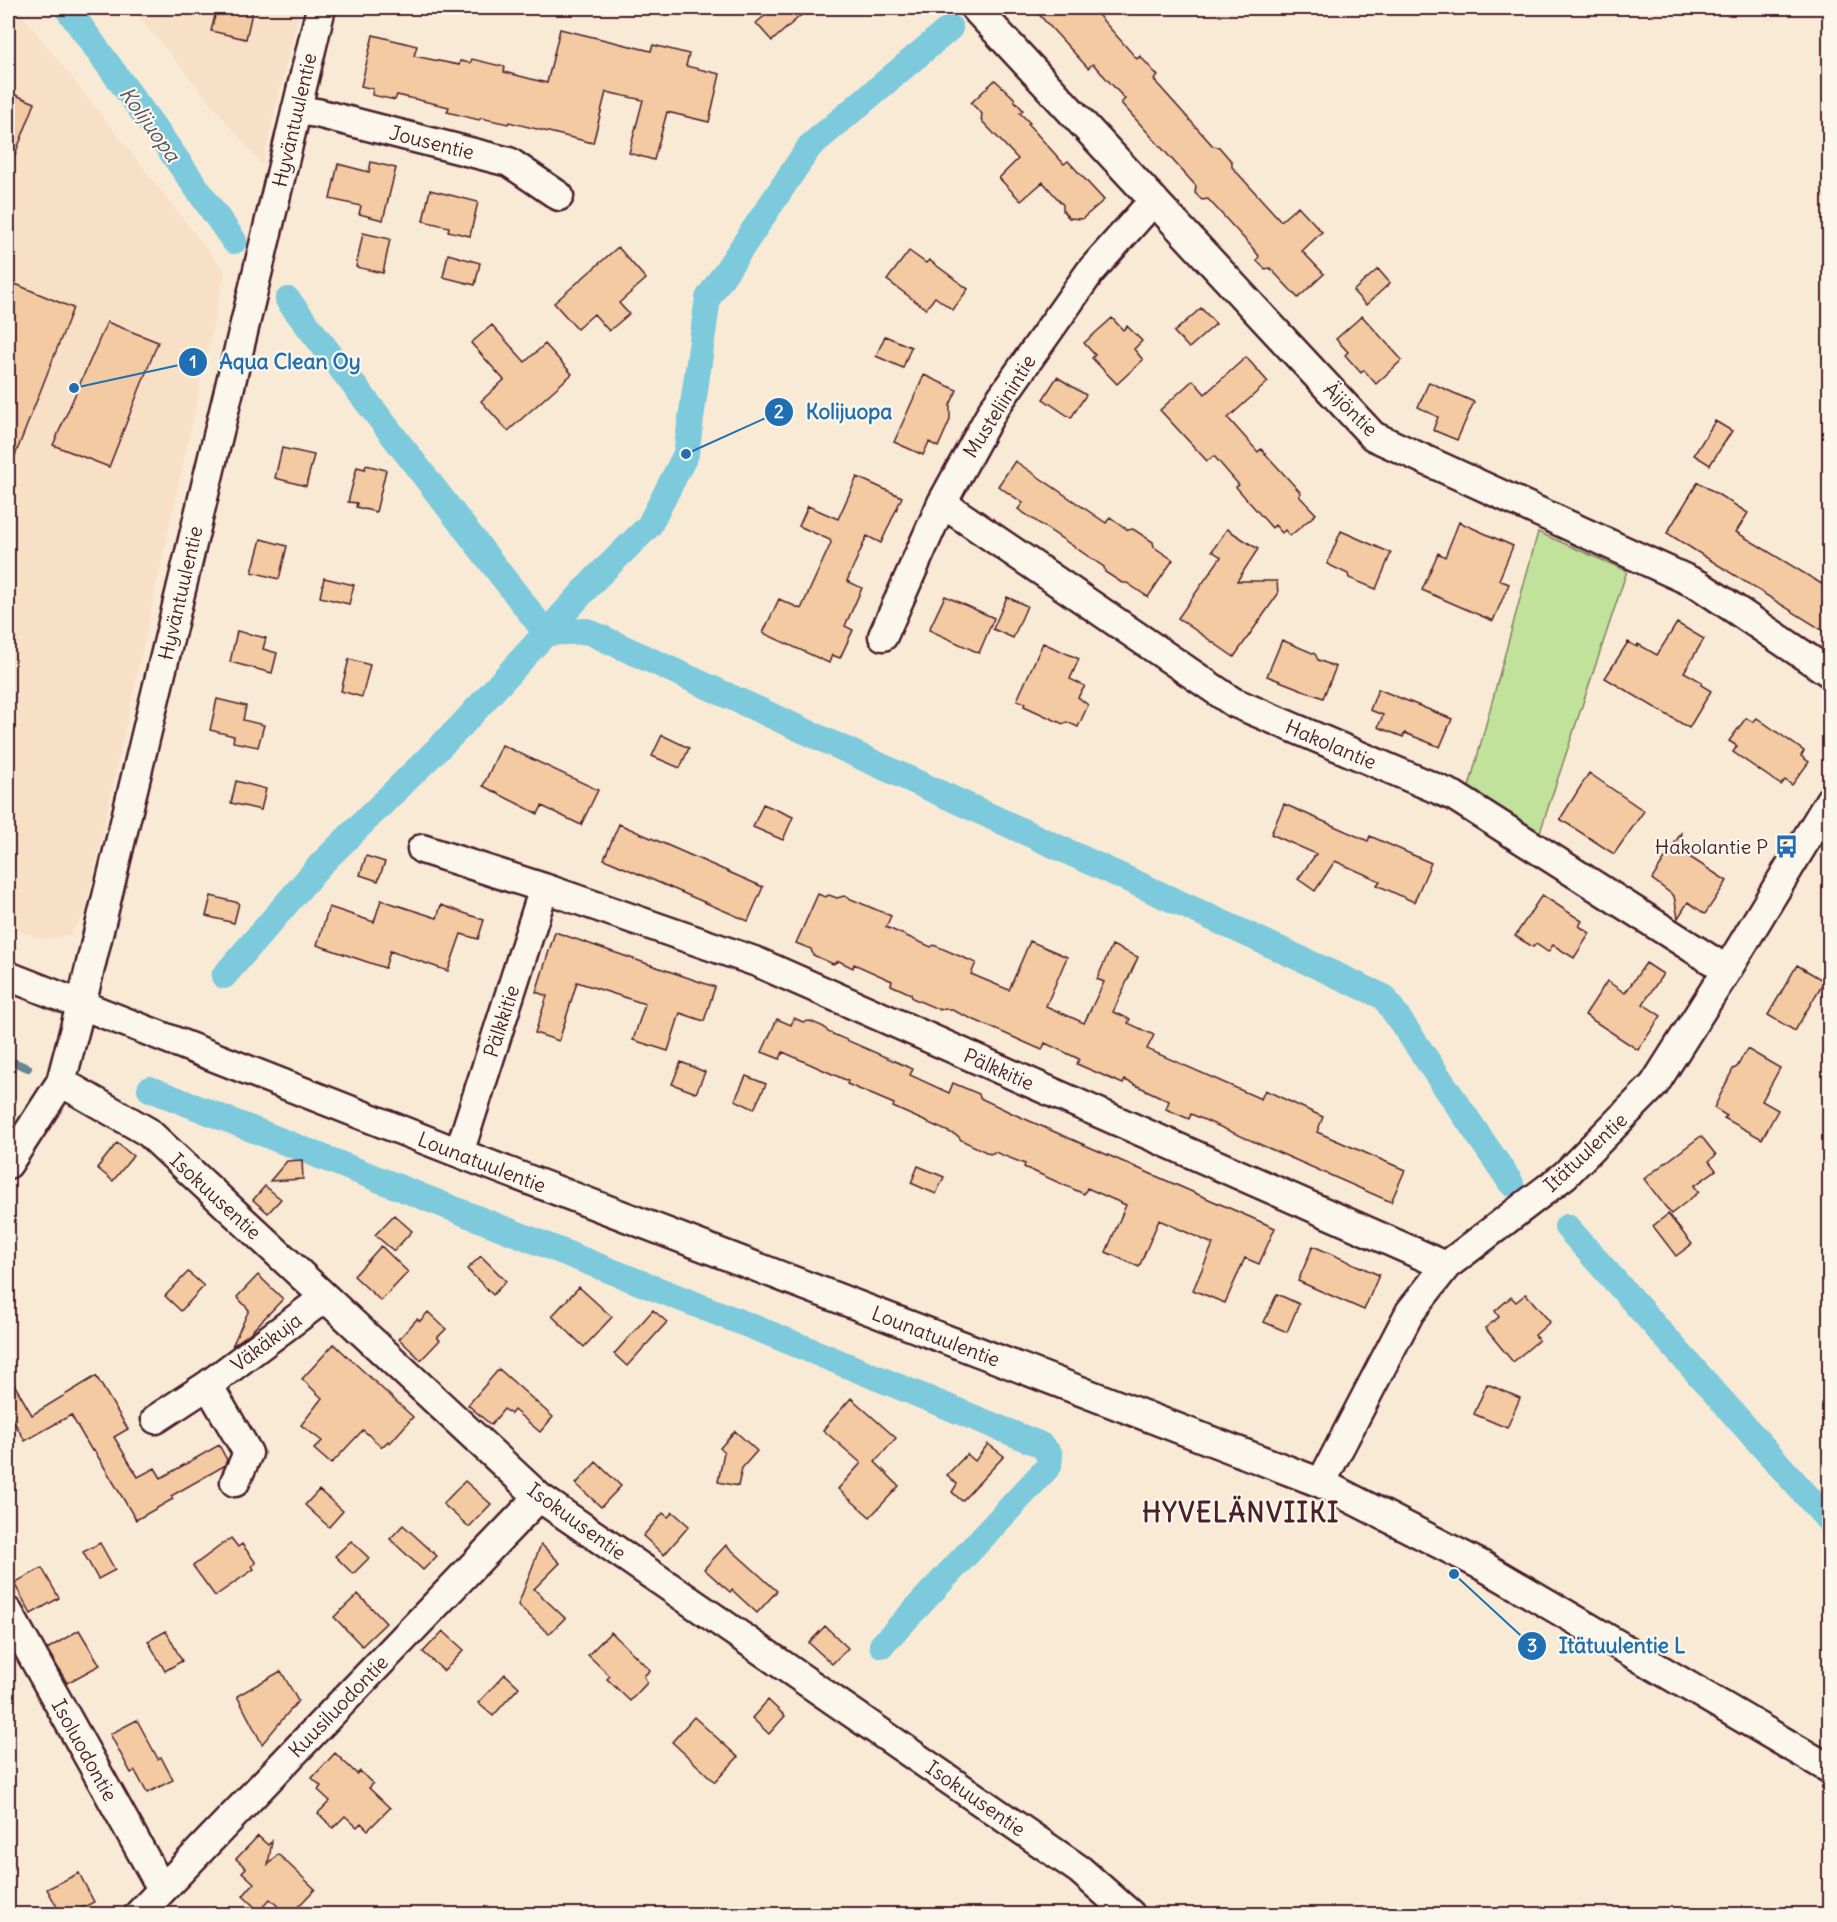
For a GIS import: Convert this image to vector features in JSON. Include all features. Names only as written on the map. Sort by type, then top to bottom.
[{"type":"street","name":"Hyväntuulentie","points":[[8,1164],[61,1082],[321,8]]},
{"type":"street","name":"Äijöntie","points":[[975,8],[1373,436],[1699,585],[1830,673]]},
{"type":"street","name":"Jousentie","points":[[296,110],[317,113],[509,162],[559,196]]},
{"type":"street","name":"Musteliinintie","points":[[883,636],[942,503],[994,408],[1090,272],[1154,200]]},
{"type":"street","name":"Hakolantie","points":[[942,503],[1233,702],[1454,796],[1727,970]]},
{"type":"street","name":"Itätuulentie","points":[[1321,1483],[1410,1312],[1446,1266],[1565,1175],[1654,1085],[1830,800]]},
{"type":"street","name":"Pälkkitie","points":[[422,849],[544,888],[757,962],[1446,1266]]},
{"type":"street","name":"Pälkkitie","points":[[459,1153],[544,888]]},
{"type":"street","name":"Lounatuulentie","points":[[8,976],[459,1153],[1321,1483],[1485,1567],[1830,1769]]},
{"type":"street","name":"Isokuusentie","points":[[61,1082],[148,1132],[538,1497],[1080,1870],[1130,1914]]},
{"type":"street","name":"Väkäkuja","points":[[156,1419],[208,1385],[324,1298]]},
{"type":"street","points":[[208,1385],[248,1453],[235,1482]]},
{"type":"street","name":"Kuusiluodontie","points":[[139,1914],[538,1497]]},
{"type":"street","name":"Isoluodontie","points":[[8,1612],[162,1889]]},
{"type":"shaded area","points":[[8,8],[17,8],[225,272],[85,913],[70,935],[41,940],[8,926]]},
{"type":"shaded area","points":[[132,8],[300,8],[262,165]]},
{"type":"green space","points":[[1538,532],[1627,571],[1540,832],[1469,787]]},
{"type":"building","points":[[217,8],[253,8],[246,39],[211,31]]},
{"type":"building","points":[[774,8],[809,8],[772,41],[756,23]]},
{"type":"building","points":[[1033,8],[1092,8],[1137,59],[1140,56],[1158,76],[1154,80],[1213,146],[1219,147],[1232,162],[1232,167],[1281,221],[1298,206],[1322,232],[1302,251],[1324,274],[1298,298],[1270,268],[1265,269],[1257,261],[1259,256],[1208,199],[1202,200],[1195,193],[1196,186],[1121,103],[1125,99],[1093,64],[1088,68]]},
{"type":"building","points":[[560,29],[651,51],[653,45],[689,54],[686,66],[720,74],[709,122],[667,112],[654,160],[629,153],[643,100],[606,92],[593,143],[509,122],[508,124],[481,118],[479,120],[447,112],[449,107],[397,95],[395,100],[372,95],[373,89],[361,86],[373,35],[417,46],[414,56],[459,65],[460,61],[470,63],[472,59],[505,67],[504,72],[547,83]]},
{"type":"building","points":[[995,80],[1014,98],[1023,110],[1020,113],[1030,123],[1028,124],[1064,164],[1068,161],[1104,200],[1082,219],[1069,218],[1063,211],[1063,205],[1043,182],[1021,201],[999,178],[1018,159],[981,120],[982,114],[971,103]]},
{"type":"building","points":[[8,92],[35,103],[9,170],[8,170]]},
{"type":"building","points":[[371,162],[396,168],[383,220],[359,214],[361,206],[330,199],[338,164],[369,172]]},
{"type":"building","points":[[430,190],[478,202],[470,236],[448,231],[449,227],[423,221]]},
{"type":"building","points":[[363,233],[390,239],[383,273],[356,267]]},
{"type":"building","points":[[618,247],[646,279],[619,303],[629,314],[609,331],[594,314],[577,329],[554,303]]},
{"type":"building","points":[[909,251],[926,263],[929,260],[968,289],[953,310],[935,297],[926,309],[887,280]]},
{"type":"building","points":[[448,254],[480,263],[475,285],[443,277]]},
{"type":"building","points":[[1378,269],[1390,283],[1366,305],[1353,291]]},
{"type":"building","points":[[8,281],[73,308],[9,471],[8,471]]},
{"type":"building","points":[[1201,308],[1216,324],[1189,348],[1174,332]]},
{"type":"building","points":[[1362,316],[1402,360],[1376,384],[1364,370],[1361,373],[1345,355],[1348,352],[1336,339]]},
{"type":"building","points":[[1112,318],[1123,330],[1127,326],[1142,341],[1134,349],[1143,360],[1117,384],[1092,358],[1095,355],[1084,343]]},
{"type":"building","points":[[107,322],[158,342],[109,467],[53,445]]},
{"type":"building","points":[[492,325],[525,362],[545,344],[572,374],[508,431],[481,401],[504,380],[471,343]]},
{"type":"building","points":[[885,336],[911,347],[903,368],[876,356]]},
{"type":"building","points":[[1246,357],[1268,382],[1228,418],[1258,452],[1261,449],[1301,493],[1299,496],[1316,514],[1290,536],[1285,530],[1282,533],[1275,525],[1272,528],[1236,487],[1239,485],[1214,456],[1207,461],[1160,410],[1193,380],[1205,394]]},
{"type":"building","points":[[924,375],[957,390],[950,405],[950,420],[938,447],[929,442],[923,455],[894,442]]},
{"type":"building","points":[[1057,377],[1086,395],[1071,418],[1043,399]]},
{"type":"building","points":[[1429,382],[1474,402],[1457,440],[1433,430],[1438,417],[1418,407]]},
{"type":"building","points":[[1715,421],[1732,431],[1710,465],[1694,455]]},
{"type":"building","points":[[282,448],[314,455],[306,486],[275,478]]},
{"type":"building","points":[[1015,461],[1106,523],[1110,517],[1128,530],[1133,529],[1153,542],[1154,547],[1173,560],[1148,597],[1105,572],[1104,567],[1018,509],[1023,503],[998,486]]},
{"type":"building","points":[[366,465],[386,470],[376,512],[356,507],[357,503],[348,502],[357,467],[365,469]]},
{"type":"building","points":[[857,477],[902,497],[881,543],[867,536],[847,581],[862,588],[845,626],[853,630],[840,658],[832,655],[829,663],[763,633],[779,599],[801,609],[831,543],[830,540],[799,526],[808,506],[838,519]]},
{"type":"building","points":[[1698,482],[1748,513],[1736,532],[1830,589],[1830,635],[1667,533]]},
{"type":"building","points":[[1459,522],[1513,546],[1499,580],[1509,584],[1493,621],[1422,590],[1438,553],[1445,557]]},
{"type":"building","points":[[1227,529],[1258,549],[1237,581],[1277,581],[1278,594],[1234,657],[1178,618],[1221,557],[1212,551]]},
{"type":"building","points":[[1341,531],[1391,553],[1376,589],[1349,578],[1348,574],[1327,564]]},
{"type":"building","points":[[261,539],[287,546],[279,579],[252,572]]},
{"type":"building","points":[[324,578],[354,585],[349,604],[320,597]]},
{"type":"building","points":[[945,596],[994,618],[979,653],[929,630]]},
{"type":"building","points":[[1007,597],[1027,606],[1013,638],[993,629]]},
{"type":"building","points":[[1677,623],[1704,639],[1684,672],[1702,682],[1701,685],[1711,691],[1689,728],[1605,678],[1628,642],[1637,647],[1638,644],[1657,655]]},
{"type":"building","points":[[237,631],[266,638],[263,649],[277,653],[272,673],[230,662]]},
{"type":"building","points":[[1282,640],[1315,654],[1318,660],[1336,667],[1323,698],[1267,676]]},
{"type":"building","points":[[1043,643],[1079,659],[1070,679],[1085,686],[1078,697],[1088,705],[1078,727],[1067,722],[1063,724],[1024,706],[1025,703],[1017,700]]},
{"type":"building","points":[[349,659],[370,665],[362,697],[341,691]]},
{"type":"building","points":[[1378,689],[1452,719],[1440,747],[1405,733],[1403,737],[1378,727],[1383,715],[1370,710]]},
{"type":"building","points":[[217,699],[246,706],[243,720],[264,725],[258,747],[233,742],[234,736],[210,730]]},
{"type":"building","points":[[1746,718],[1753,722],[1757,718],[1804,751],[1801,756],[1809,762],[1792,785],[1785,780],[1781,785],[1733,752],[1737,746],[1729,741]]},
{"type":"building","points":[[662,735],[689,748],[680,768],[652,756]]},
{"type":"building","points":[[502,745],[598,790],[581,825],[542,806],[538,814],[483,786]]},
{"type":"building","points":[[1589,773],[1644,811],[1614,854],[1560,819]]},
{"type":"building","points":[[236,781],[266,789],[261,810],[231,803]]},
{"type":"building","points":[[763,804],[793,817],[783,840],[753,827]]},
{"type":"building","points":[[1284,804],[1368,841],[1370,836],[1431,863],[1414,902],[1377,885],[1380,881],[1335,861],[1315,891],[1298,879],[1316,854],[1271,834]]},
{"type":"building","points":[[619,824],[763,887],[748,921],[604,859]]},
{"type":"building","points":[[1681,833],[1685,854],[1727,881],[1705,914],[1688,902],[1678,918],[1674,896],[1652,879]]},
{"type":"building","points":[[366,856],[385,862],[378,881],[360,875]]},
{"type":"building","points":[[818,894],[837,898],[844,896],[891,916],[886,927],[931,947],[934,945],[976,963],[971,974],[1009,990],[1030,941],[1067,957],[1046,1006],[1084,1023],[1104,982],[1097,979],[1112,945],[1138,957],[1113,1012],[1130,1019],[1128,1023],[1154,1035],[1147,1049],[1261,1099],[1265,1090],[1323,1117],[1317,1132],[1405,1170],[1391,1202],[1191,1114],[1189,1119],[1166,1109],[1169,1101],[1125,1080],[1123,1084],[1077,1064],[1079,1059],[1045,1043],[1042,1050],[952,1010],[945,1008],[940,1010],[912,998],[911,994],[891,985],[892,981],[854,964],[853,968],[839,961],[833,964],[813,955],[811,949],[796,943]]},
{"type":"building","points":[[1542,895],[1582,921],[1579,926],[1590,933],[1574,958],[1553,945],[1548,952],[1536,944],[1533,947],[1515,936]]},
{"type":"building","points":[[211,896],[239,903],[234,923],[206,916]]},
{"type":"building","points":[[381,900],[437,918],[441,905],[484,920],[478,939],[461,934],[448,971],[390,951],[385,968],[317,945],[329,907],[374,922]]},
{"type":"building","points":[[555,932],[715,987],[704,1021],[680,1013],[668,1051],[633,1040],[645,1004],[577,982],[559,1041],[535,1033],[547,996],[536,992]]},
{"type":"building","points":[[1646,963],[1663,974],[1643,1004],[1661,1016],[1638,1050],[1585,1015],[1607,981],[1625,993]]},
{"type":"building","points":[[1797,965],[1824,981],[1795,1031],[1768,1015]]},
{"type":"building","points":[[794,1018],[824,1027],[828,1032],[913,1069],[910,1075],[949,1093],[953,1083],[979,1094],[980,1098],[1016,1115],[1275,1228],[1259,1264],[1245,1258],[1225,1303],[1193,1290],[1213,1244],[1159,1220],[1139,1267],[1106,1252],[1126,1205],[1087,1188],[1084,1194],[1024,1167],[1025,1164],[995,1152],[990,1154],[961,1140],[958,1136],[893,1107],[894,1104],[847,1084],[848,1081],[783,1052],[780,1059],[762,1052],[777,1019],[791,1025]]},
{"type":"building","points":[[1747,1049],[1780,1068],[1762,1101],[1778,1110],[1762,1139],[1724,1118],[1727,1116],[1714,1108],[1733,1069],[1737,1067]]},
{"type":"building","points":[[681,1062],[705,1072],[696,1093],[672,1084]]},
{"type":"building","points":[[746,1076],[766,1084],[754,1109],[735,1100]]},
{"type":"building","points":[[1701,1136],[1716,1155],[1709,1161],[1716,1170],[1694,1186],[1699,1192],[1671,1214],[1644,1179]]},
{"type":"building","points":[[117,1143],[133,1156],[113,1181],[97,1168]]},
{"type":"building","points":[[302,1160],[303,1179],[270,1181],[287,1161]]},
{"type":"building","points":[[918,1166],[944,1177],[936,1194],[911,1183]]},
{"type":"building","points":[[265,1186],[281,1199],[268,1213],[253,1200]]},
{"type":"building","points":[[1668,1214],[1692,1244],[1676,1256],[1653,1226]]},
{"type":"building","points":[[394,1215],[412,1231],[394,1251],[375,1235]]},
{"type":"building","points":[[381,1246],[408,1272],[381,1301],[354,1276]]},
{"type":"building","points":[[1313,1246],[1379,1275],[1364,1310],[1298,1281]]},
{"type":"building","points":[[481,1256],[506,1281],[493,1295],[467,1269]]},
{"type":"building","points":[[188,1272],[204,1286],[181,1311],[165,1296]]},
{"type":"building","points":[[258,1275],[283,1299],[250,1333],[232,1346],[249,1310],[237,1297]]},
{"type":"building","points":[[579,1287],[612,1317],[584,1347],[552,1316]]},
{"type":"building","points":[[1277,1294],[1299,1304],[1287,1332],[1264,1322]]},
{"type":"building","points":[[1526,1294],[1550,1322],[1535,1335],[1539,1340],[1513,1362],[1485,1328],[1499,1317],[1495,1311],[1511,1297],[1516,1302]]},
{"type":"building","points":[[653,1310],[667,1322],[627,1366],[614,1354]]},
{"type":"building","points":[[428,1312],[446,1329],[437,1338],[440,1340],[421,1360],[399,1339],[417,1319],[420,1321]]},
{"type":"building","points":[[334,1344],[413,1417],[390,1443],[388,1441],[382,1447],[363,1430],[331,1464],[314,1449],[322,1441],[301,1425],[322,1398],[302,1379]]},
{"type":"building","points":[[499,1369],[553,1417],[540,1432],[514,1410],[511,1414],[504,1409],[491,1425],[468,1405]]},
{"type":"building","points":[[8,1374],[32,1415],[96,1376],[128,1429],[114,1437],[138,1477],[155,1468],[161,1478],[219,1445],[227,1460],[224,1466],[171,1496],[173,1499],[136,1520],[71,1415],[25,1441],[8,1411]]},
{"type":"building","points":[[1487,1384],[1520,1398],[1507,1428],[1474,1414]]},
{"type":"building","points":[[851,1398],[896,1438],[875,1462],[899,1486],[870,1517],[838,1489],[861,1463],[823,1430]]},
{"type":"building","points":[[735,1431],[757,1451],[742,1468],[738,1486],[718,1482],[724,1452],[720,1448]]},
{"type":"building","points":[[988,1444],[1004,1456],[962,1501],[952,1492],[957,1484],[947,1475],[967,1454],[975,1461]]},
{"type":"building","points":[[596,1462],[621,1486],[601,1507],[576,1484]]},
{"type":"building","points":[[465,1481],[491,1504],[469,1527],[443,1504]]},
{"type":"building","points":[[319,1490],[343,1511],[329,1527],[305,1505]]},
{"type":"building","points":[[673,1512],[689,1526],[664,1555],[643,1536],[663,1513],[668,1517]]},
{"type":"building","points":[[403,1525],[437,1556],[423,1570],[390,1539]]},
{"type":"building","points":[[231,1538],[238,1547],[242,1544],[256,1563],[252,1566],[254,1569],[215,1596],[193,1566]]},
{"type":"building","points":[[351,1541],[369,1558],[353,1574],[335,1556]]},
{"type":"building","points":[[100,1543],[115,1570],[98,1579],[83,1552]]},
{"type":"building","points":[[541,1544],[560,1563],[534,1589],[565,1618],[549,1634],[518,1605]]},
{"type":"building","points":[[726,1545],[777,1591],[757,1613],[704,1569]]},
{"type":"building","points":[[42,1568],[59,1598],[31,1614],[14,1583]]},
{"type":"building","points":[[358,1594],[386,1623],[362,1646],[334,1617]]},
{"type":"building","points":[[825,1626],[848,1648],[832,1664],[809,1643]]},
{"type":"building","points":[[79,1630],[100,1665],[67,1683],[47,1649]]},
{"type":"building","points":[[166,1631],[182,1661],[165,1671],[148,1641]]},
{"type":"building","points":[[443,1631],[464,1650],[444,1671],[423,1652]]},
{"type":"building","points":[[611,1632],[650,1670],[644,1676],[647,1683],[630,1701],[607,1679],[610,1676],[588,1655]]},
{"type":"building","points":[[281,1671],[298,1701],[262,1744],[237,1696]]},
{"type":"building","points":[[505,1674],[519,1687],[493,1716],[478,1703]]},
{"type":"building","points":[[768,1700],[785,1716],[769,1734],[752,1718]]},
{"type":"building","points":[[694,1717],[738,1757],[715,1782],[672,1742]]},
{"type":"building","points":[[137,1720],[158,1759],[161,1757],[173,1780],[147,1793],[135,1771],[131,1773],[110,1734]]},
{"type":"building","points":[[335,1753],[357,1774],[360,1771],[373,1784],[369,1788],[390,1808],[368,1830],[361,1823],[357,1827],[345,1816],[333,1828],[318,1813],[330,1801],[318,1790],[321,1786],[312,1778]]},
{"type":"building","points":[[258,1836],[268,1845],[272,1841],[268,1865],[278,1854],[315,1889],[292,1913],[286,1907],[282,1910],[270,1899],[259,1911],[243,1896],[254,1883],[242,1872],[246,1868],[236,1859]]},
{"type":"building","points":[[79,1873],[94,1902],[70,1914],[61,1914],[47,1889]]},
{"type":"waterway","name":"Kolijuopa","points":[[67,8],[234,241]]},
{"type":"waterway","name":"Kolijuopa","points":[[224,976],[320,865],[461,726],[595,579],[649,526],[686,454],[708,298],[810,146],[950,28]]},
{"type":"waterway","points":[[288,300],[546,633],[587,631],[1384,997],[1511,1183]]},
{"type":"waterway","points":[[8,1060],[28,1068]]},
{"type":"waterway","points":[[150,1089],[773,1335],[1041,1445],[1050,1455],[1049,1466],[882,1645]]},
{"type":"waterway","points":[[1567,1227],[1830,1522]]},
{"type":"place","name":"Aqua Clean Oy","points":[[74,388]]},
{"type":"place","name":"Kolijuopa","points":[[686,454]]},
{"type":"place","name":"Hakolantie P","points":[[1786,846]]},
{"type":"place","name":"Itätuulentie L","points":[[1454,1574]]},
{"type":"district","name":"HYVELÄNVIIKI","points":[[1241,1512]]}]
